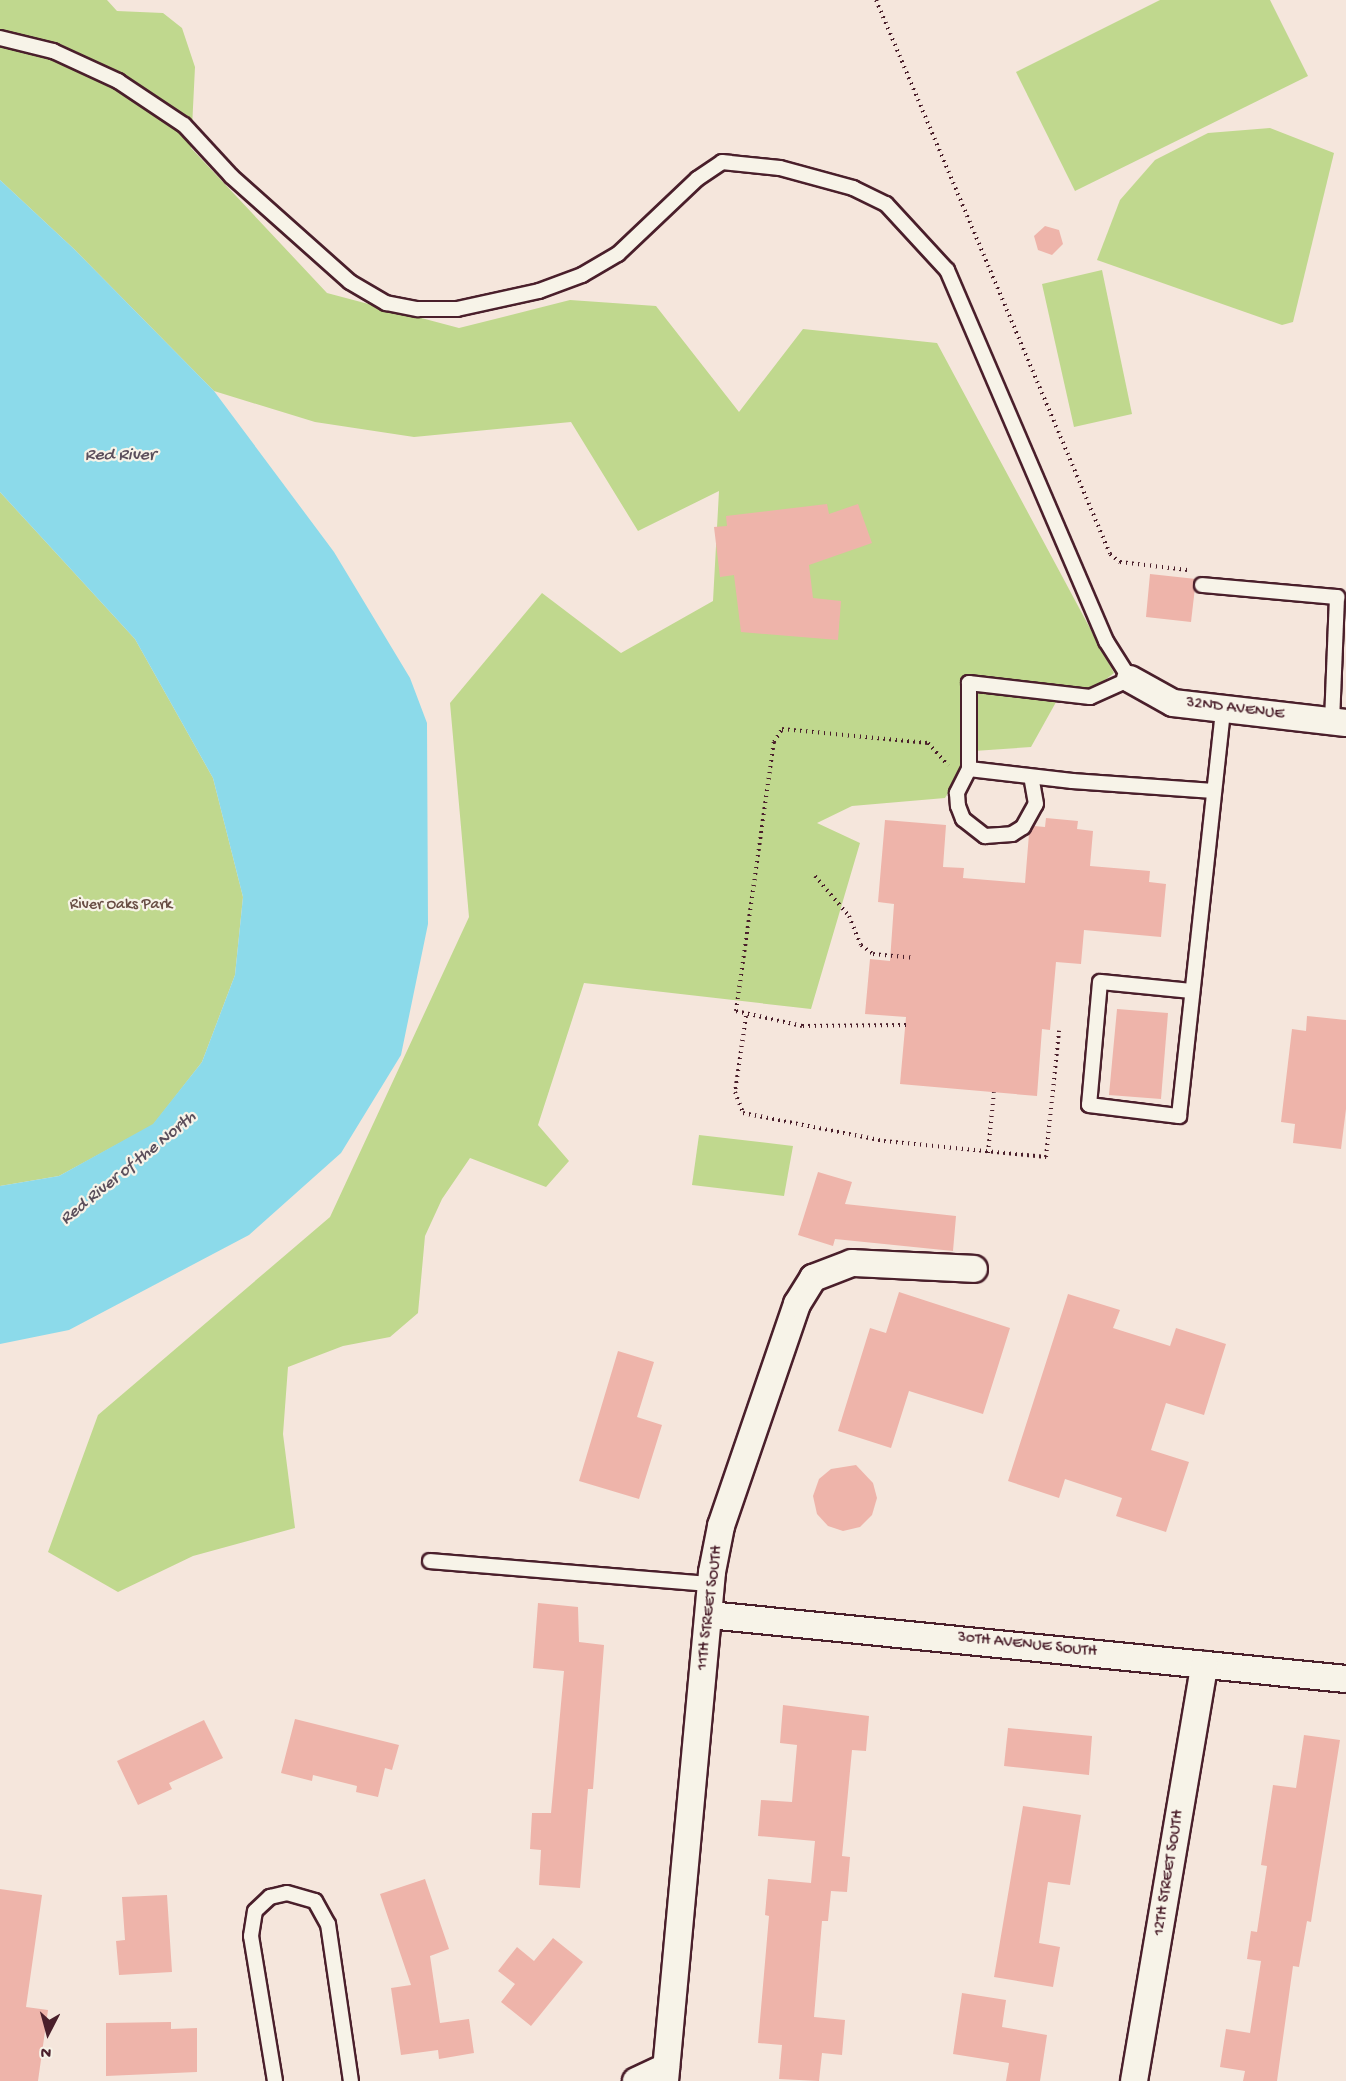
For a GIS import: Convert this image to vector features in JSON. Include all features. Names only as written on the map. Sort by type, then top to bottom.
[{"type":"street","name":"32ND AVENUE","points":[[1131,679],[1173,703],[1339,722]]},
{"type":"street","name":"11TH STREET SOUTH","points":[[665,2074],[711,1584],[722,1526],[797,1304],[813,1278],[852,1263],[974,1269]]},
{"type":"street","name":"30TH AVENUE SOUTH","points":[[709,1615],[1346,1679]]},
{"type":"street","name":"12TH STREET SOUTH","points":[[1134,2081],[1204,1665]]},
{"type":"street","points":[[636,2081],[665,2074]]},
{"type":"lane","points":[[0,38],[53,51],[118,81],[184,125],[231,176],[350,282],[386,303],[418,309],[457,309],[539,291],[582,275],[618,254],[697,179],[722,162],[780,168],[853,188],[886,204],[947,270],[1106,641],[1131,679],[1090,697],[969,682],[965,774],[957,800],[963,819],[985,836],[998,837],[1012,834],[1032,817],[1036,804],[1031,777]]},
{"type":"lane","points":[[1202,585],[1337,597],[1339,722]]},
{"type":"lane","points":[[1192,991],[1100,982],[1089,1105],[1179,1116],[1223,709]]},
{"type":"lane","points":[[965,774],[1214,791]]},
{"type":"lane","points":[[430,1561],[711,1584]]},
{"type":"lane","points":[[274,2081],[251,1936],[255,1911],[270,1897],[287,1893],[315,1900],[328,1924],[351,2081]]},
{"type":"path","points":[[876,0],[1110,554],[1120,562],[1199,572],[1202,585]]},
{"type":"path","points":[[906,1025],[868,1023],[830,1028],[746,1016],[736,1011],[774,742],[782,729],[927,743],[965,774]]},
{"type":"path","points":[[815,876],[849,916],[861,945],[873,954],[915,958]]},
{"type":"path","points":[[746,1016],[735,1092],[743,1113],[884,1141],[1046,1157],[1059,1031]]},
{"type":"path","points":[[988,1153],[994,1092]]},
{"type":"green space","points":[[0,0],[107,0],[117,11],[163,13],[182,28],[195,67],[191,148],[327,293],[459,328],[570,300],[656,306],[739,412],[803,329],[937,343],[1114,673],[1091,691],[1065,686],[1031,747],[974,751],[945,798],[852,806],[817,823],[860,843],[811,1009],[584,983],[538,1125],[569,1161],[546,1187],[470,1158],[442,1199],[425,1236],[418,1313],[390,1337],[343,1346],[288,1367],[283,1434],[295,1528],[193,1556],[118,1592],[48,1552],[98,1415],[330,1217],[469,917],[450,703],[542,593],[621,653],[713,601],[719,491],[638,531],[571,422],[414,437],[315,422],[214,391],[74,249],[0,180]]},
{"type":"green space","points":[[1160,0],[1270,0],[1308,76],[1075,191],[1016,72]]},
{"type":"green space","points":[[1270,128],[1334,153],[1293,322],[1282,325],[1097,260],[1120,200],[1155,160],[1208,133]]},
{"type":"green space","points":[[1102,270],[1132,414],[1074,427],[1042,284]]},
{"type":"green space","name":"River Oaks Park","points":[[0,492],[135,639],[213,778],[243,897],[235,975],[202,1062],[153,1125],[59,1176],[0,1186]]},
{"type":"green space","points":[[699,1135],[793,1146],[784,1196],[692,1185]]},
{"type":"water","name":"Red River","points":[[0,180],[74,249],[214,391],[334,552],[410,678],[427,723],[428,924],[401,1055],[341,1153],[249,1235],[69,1330],[0,1344],[0,1186],[59,1176],[153,1124],[202,1062],[235,975],[243,897],[213,778],[135,639],[0,492]]},
{"type":"building","points":[[1045,226],[1059,230],[1063,244],[1052,255],[1038,250],[1034,236]]},
{"type":"building","points":[[827,504],[829,514],[858,504],[872,543],[809,565],[813,598],[841,601],[838,640],[741,632],[734,575],[720,577],[714,527],[727,526],[726,516]]},
{"type":"building","points":[[1150,574],[1196,579],[1191,622],[1146,617]]},
{"type":"building","points":[[1046,818],[1078,821],[1077,829],[1093,831],[1090,866],[1150,871],[1149,882],[1166,884],[1161,937],[1084,930],[1081,964],[1056,962],[1050,1030],[1042,1029],[1037,1096],[900,1084],[906,1017],[865,1014],[870,959],[890,961],[894,904],[878,902],[885,820],[946,825],[943,867],[964,868],[963,878],[1025,883],[1029,834],[1034,826],[1045,827]]},
{"type":"building","points":[[1117,1009],[1168,1013],[1161,1099],[1109,1095]]},
{"type":"building","points":[[1307,1016],[1346,1020],[1346,1109],[1341,1149],[1293,1143],[1295,1124],[1281,1122],[1292,1029],[1306,1031]]},
{"type":"building","points":[[818,1172],[852,1182],[845,1204],[956,1216],[953,1251],[835,1239],[833,1246],[798,1235]]},
{"type":"building","points":[[899,1292],[1010,1328],[983,1414],[909,1391],[891,1448],[838,1431],[870,1328],[886,1333]]},
{"type":"building","points":[[1068,1294],[1120,1310],[1113,1328],[1170,1346],[1176,1328],[1226,1344],[1204,1415],[1166,1403],[1151,1450],[1189,1462],[1166,1532],[1116,1516],[1122,1498],[1065,1479],[1059,1498],[1008,1481]]},
{"type":"building","points":[[618,1351],[654,1362],[637,1417],[662,1425],[639,1499],[579,1481]]},
{"type":"building","points":[[856,1465],[873,1483],[877,1498],[872,1515],[860,1527],[843,1531],[828,1526],[817,1514],[813,1496],[819,1479],[831,1469]]},
{"type":"building","points":[[538,1603],[578,1607],[579,1642],[604,1645],[593,1789],[588,1789],[580,1888],[539,1885],[541,1850],[530,1849],[532,1813],[551,1813],[564,1671],[533,1668]]},
{"type":"building","points":[[783,1705],[869,1716],[866,1751],[852,1750],[842,1856],[850,1857],[847,1892],[831,1891],[828,1921],[822,1921],[814,2017],[845,2020],[842,2055],[822,2053],[819,2081],[779,2079],[782,2045],[758,2043],[769,1916],[765,1915],[768,1879],[811,1883],[815,1841],[758,1836],[761,1800],[792,1802],[797,1745],[780,1743]]},
{"type":"building","points":[[295,1719],[399,1745],[392,1770],[385,1768],[378,1797],[356,1792],[357,1786],[313,1775],[312,1781],[281,1773]]},
{"type":"building","points":[[204,1720],[223,1758],[169,1783],[172,1789],[138,1805],[117,1761]]},
{"type":"building","points":[[1008,1728],[1092,1736],[1089,1775],[1004,1766]]},
{"type":"building","points":[[1304,1735],[1340,1740],[1311,1922],[1307,1921],[1299,1967],[1293,1966],[1277,2081],[1243,2081],[1245,2071],[1220,2067],[1226,2029],[1250,2033],[1261,1961],[1247,1959],[1251,1931],[1257,1932],[1267,1866],[1261,1865],[1273,1785],[1296,1788]]},
{"type":"building","points":[[1023,1806],[1081,1815],[1070,1885],[1048,1882],[1039,1943],[1060,1947],[1053,1987],[994,1977]]},
{"type":"building","points":[[425,1879],[449,1949],[430,1956],[440,2023],[469,2019],[474,2053],[439,2059],[438,2050],[401,2055],[391,1988],[411,1985],[380,1894]]},
{"type":"building","points":[[0,1889],[42,1895],[26,2007],[48,2010],[38,2081],[0,2081]]},
{"type":"building","points":[[167,1895],[172,1972],[119,1975],[116,1941],[125,1940],[122,1897]]},
{"type":"building","points":[[553,1938],[583,1962],[531,2026],[501,2002],[515,1984],[498,1971],[517,1947],[534,1961]]},
{"type":"building","points":[[962,1993],[1006,2000],[1002,2027],[1047,2035],[1040,2081],[1006,2081],[1009,2063],[953,2054]]},
{"type":"building","points":[[171,2022],[171,2029],[197,2028],[197,2072],[106,2076],[106,2023]]},
{"type":"water label","name":"Red River of the North","points":[[129,1169]]}]
